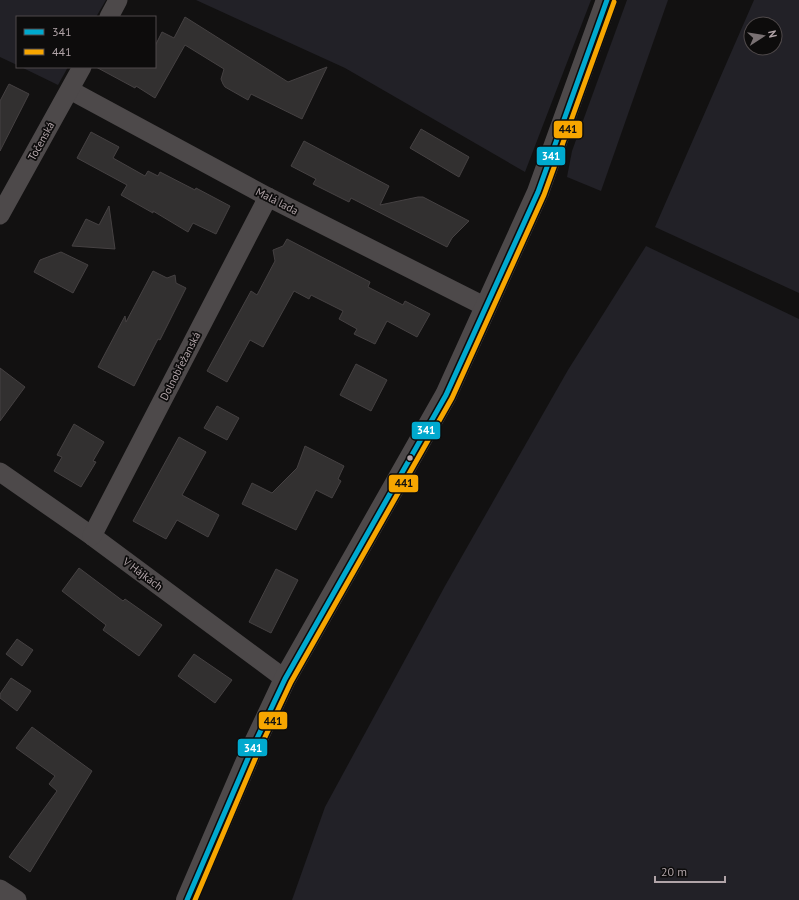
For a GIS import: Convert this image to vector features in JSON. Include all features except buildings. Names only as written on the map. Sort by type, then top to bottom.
[{"type":"street","points":[[110,16],[118,0]]},
{"type":"street","points":[[187,900],[252,750],[285,679],[446,395],[538,192],[607,0]]},
{"type":"street","name":"Točenská","points":[[0,215],[81,68]]},
{"type":"street","name":"Malá lada","points":[[70,90],[268,197],[486,307]]},
{"type":"street","name":"Dolnobřežanská","points":[[92,536],[268,197]]},
{"type":"street","name":"V Hájkách","points":[[0,472],[92,536],[285,679]]},
{"type":"street","points":[[0,889],[17,900]]},
{"type":"shaded area","points":[[0,0],[106,0],[97,16],[16,16],[16,65],[0,57]]},
{"type":"shaded area","points":[[196,0],[591,0],[525,172],[345,68]]},
{"type":"shaded area","points":[[627,0],[668,0],[601,191],[567,177],[572,151]]},
{"type":"shaded area","points":[[754,0],[799,0],[799,293],[655,227],[743,25],[743,56],[783,56],[783,16],[747,16]]},
{"type":"shaded area","points":[[23,68],[67,68],[58,85]]},
{"type":"shaded area","points":[[646,246],[799,319],[799,900],[292,900],[325,807],[445,586],[568,370]]},
{"type":"transit line","name":"341","points":[[187,900],[252,749],[285,679],[446,395],[538,192],[607,0]]},
{"type":"transit line","name":"441","points":[[195,900],[258,752],[291,682],[452,398],[544,195],[614,2]]}]
